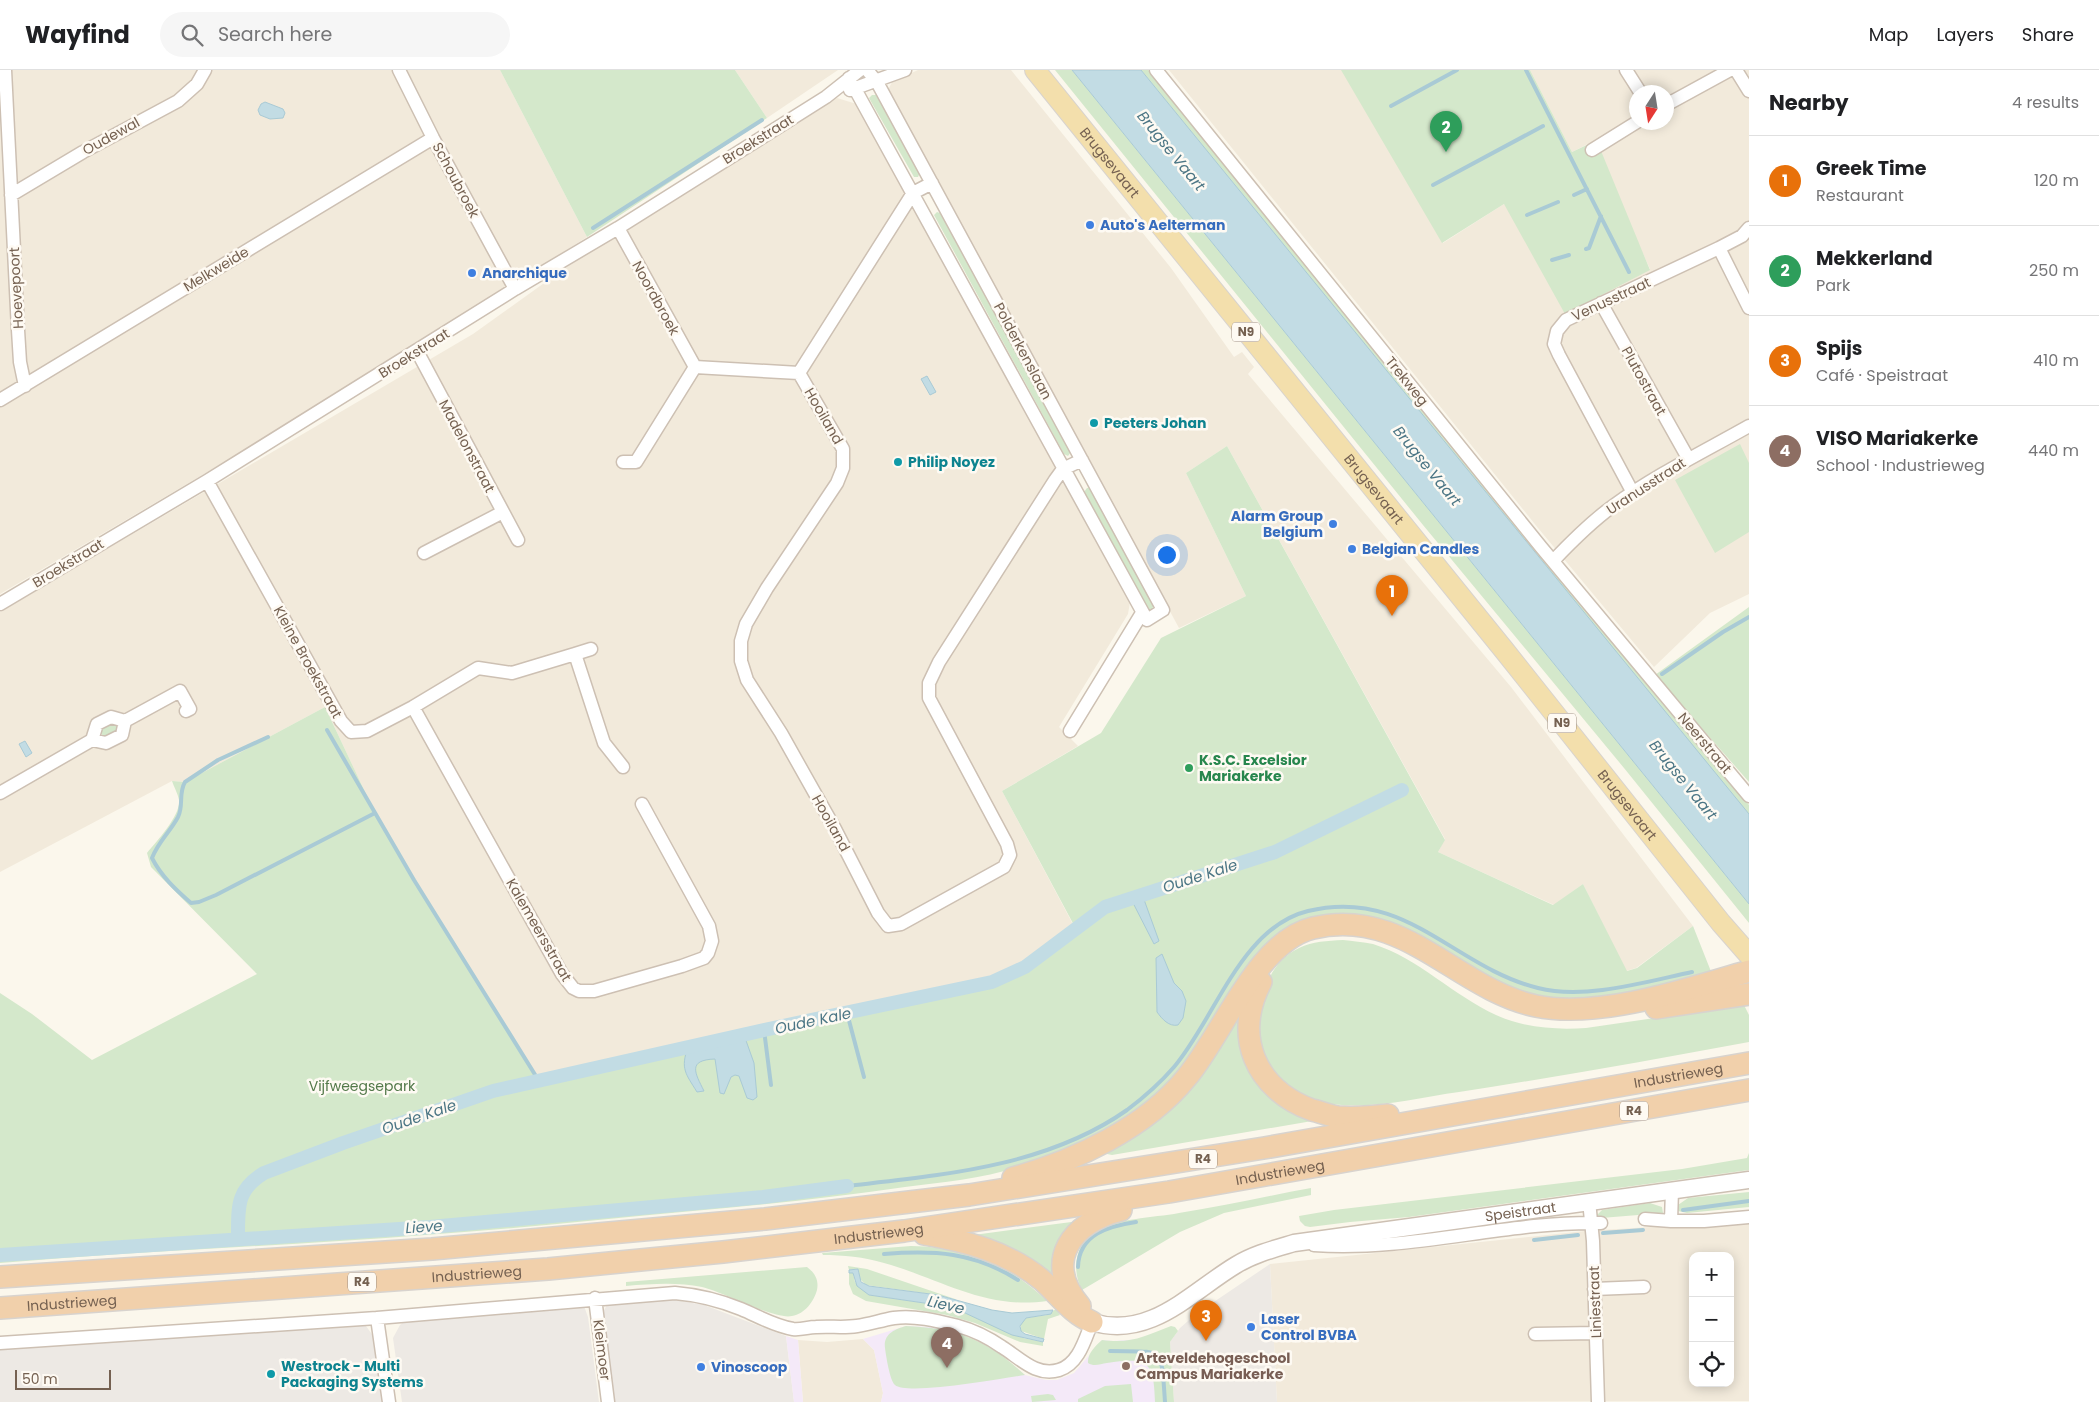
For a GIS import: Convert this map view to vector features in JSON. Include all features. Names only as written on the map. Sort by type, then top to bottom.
[{"type":"highway","points":[[969,1195],[1074,1156],[1137,1124],[1187,1078],[1261,964],[1277,946],[1310,928],[1348,923],[1369,926],[1415,944],[1508,998],[1537,1006],[1563,1009],[1634,1002],[1749,971]]},
{"type":"highway","points":[[1437,1118],[1409,1113],[1369,1117],[1337,1117],[1297,1104],[1277,1091],[1261,1073],[1250,1048],[1248,1025],[1252,998],[1268,970],[1283,953],[1313,936],[1348,932],[1367,934],[1411,951],[1498,1004],[1536,1016],[1565,1020],[1588,1019],[1749,994]]},
{"type":"highway","name":"Industrieweg","points":[[0,1277],[432,1249],[765,1219],[969,1195],[1102,1175],[1749,1063]]},
{"type":"highway","name":"Industrieweg","points":[[0,1308],[548,1269],[723,1252],[904,1231],[1169,1192],[1749,1090]]},
{"type":"highway","name":"R4","points":[[1092,1322],[1065,1282],[1063,1266],[1069,1244],[1084,1226],[1095,1219],[1169,1192]]},
{"type":"highway","name":"R4","points":[[904,1231],[966,1242],[1008,1259],[1042,1280],[1081,1318],[1092,1322]]},
{"type":"main road","name":"Brugsevaart","points":[[1035,70],[1504,650],[1721,923],[1749,955]]},
{"type":"street","name":"Hoevepoort","points":[[5,70],[20,362],[24,386]]},
{"type":"street","name":"Oudewal","points":[[11,196],[83,152],[178,100],[197,84],[205,70]]},
{"type":"street","name":"Schoubroek","points":[[399,70],[433,138],[515,289]]},
{"type":"street","name":"Broekstraat","points":[[853,84],[860,70]]},
{"type":"street","name":"Polderkenslaan","points":[[853,84],[1147,620],[1163,610],[877,82],[867,70]]},
{"type":"street","name":"Broekstraat","points":[[0,604],[207,481],[515,289],[618,228],[826,97],[853,84],[877,82],[905,70]]},
{"type":"street","name":"Trekweg","points":[[1156,70],[1553,560],[1662,690]]},
{"type":"street","points":[[1626,70],[1636,85]]},
{"type":"street","points":[[1674,101],[1730,70]]},
{"type":"street","points":[[1736,70],[1749,91]]},
{"type":"street","points":[[1592,150],[1629,127]]},
{"type":"street","name":"Melkweide","points":[[0,400],[433,138]]},
{"type":"street","points":[[913,193],[932,183]]},
{"type":"street","name":"Hooiland","points":[[913,193],[799,373],[844,449],[843,468],[837,483],[772,580],[746,624],[741,641],[741,661],[747,680],[781,733],[835,828],[878,913],[888,926],[901,924],[1004,867],[1010,855],[1007,844],[929,698],[929,683],[939,662],[1063,469]]},
{"type":"street","name":"Noordbroek","points":[[618,228],[695,367]]},
{"type":"street","name":"Venusstraat","points":[[1633,492],[1554,344],[1557,331],[1566,320],[1742,236],[1749,228]]},
{"type":"street","points":[[1718,248],[1749,308]]},
{"type":"street","name":"Plutostraat","points":[[1601,302],[1688,458]]},
{"type":"street","name":"Madelonstraat","points":[[417,351],[518,540]]},
{"type":"street","points":[[633,465],[695,367],[799,373]]},
{"type":"street","name":"Uranusstraat","points":[[1553,560],[1578,535],[1633,492],[1688,458],[1749,426]]},
{"type":"street","points":[[1063,469],[1082,460]]},
{"type":"street","name":"Kleine Broekstraat","points":[[207,481],[340,721],[347,729],[356,733],[367,731],[413,707],[478,668],[512,672],[591,649]]},
{"type":"street","points":[[424,554],[503,512]]},
{"type":"street","points":[[1070,731],[1142,613]]},
{"type":"street","points":[[575,654],[604,742],[623,767]]},
{"type":"street","name":"Neerstraat","points":[[1662,690],[1749,796]]},
{"type":"street","points":[[92,740],[97,724],[111,717],[125,721],[180,691],[190,709],[186,711]]},
{"type":"street","name":"Kalemeersstraat","points":[[413,707],[562,974],[569,984],[578,991],[594,991],[682,966],[704,958],[710,947],[712,935],[709,926],[642,804]]},
{"type":"street","points":[[0,793],[92,740],[106,743],[122,735],[125,721]]},
{"type":"street","name":"Speistraat","points":[[1092,1322],[1116,1327],[1145,1323],[1166,1312],[1237,1264],[1258,1254],[1294,1243],[1749,1180]]},
{"type":"street","points":[[1671,1221],[1672,1190]]},
{"type":"street","name":"Liniestraat","points":[[1589,1201],[1596,1223],[1594,1289],[1598,1402]]},
{"type":"street","points":[[1646,1219],[1671,1221],[1749,1217]]},
{"type":"street","name":"Speistraat","points":[[1294,1243],[1346,1247],[1379,1245],[1527,1228],[1596,1223]]},
{"type":"street","points":[[1594,1289],[1644,1287]]},
{"type":"street","points":[[0,1343],[377,1318],[595,1298],[675,1293],[703,1296],[741,1308],[773,1324],[795,1329],[856,1326],[895,1318],[936,1321],[959,1326],[982,1335],[1003,1347],[1029,1366],[1049,1372],[1059,1371],[1074,1360],[1092,1322]]},
{"type":"street","name":"Kleimoer","points":[[595,1298],[608,1402]]},
{"type":"street","points":[[377,1318],[389,1402]]},
{"type":"street","points":[[1535,1334],[1596,1333]]},
{"type":"shaded area","points":[[0,70],[500,70],[587,237],[345,391],[0,594]]},
{"type":"shaded area","points":[[735,70],[838,70],[767,118]]},
{"type":"shaded area","points":[[918,70],[1011,70],[1171,268],[1234,357],[1242,352],[1254,367],[1248,374],[1511,687],[1693,926],[1636,968],[1626,971],[1583,884],[1554,905],[1438,852],[1445,839],[1227,446],[1186,473],[1246,596],[1179,628],[888,90],[892,82]]},
{"type":"shaded area","points":[[1169,70],[1342,70],[1443,243],[1504,204],[1628,281],[1650,269],[1592,142],[1572,152],[1530,70],[1749,70],[1749,594],[1710,613],[1654,667],[1538,528]]},
{"type":"shaded area","points":[[837,98],[860,105],[1130,602],[1128,614],[1059,727],[1078,746],[1002,791],[1076,930],[1025,967],[992,982],[764,1030],[539,1081],[414,880],[375,813],[325,707],[185,782],[172,781],[0,872],[0,612],[473,334],[572,263]]},
{"type":"shaded area","points":[[1749,1221],[1749,1401],[1277,1402],[1270,1264],[1585,1231]]},
{"type":"shaded area","points":[[1270,1264],[1277,1402],[1174,1402],[1170,1342],[1180,1328],[1196,1314]]},
{"type":"shaded area","points":[[664,1298],[704,1305],[786,1336],[794,1402],[613,1402],[601,1316],[608,1303]]},
{"type":"shaded area","points":[[584,1306],[588,1317],[599,1402],[402,1402],[393,1338],[400,1325],[406,1319]]},
{"type":"shaded area","points":[[363,1322],[374,1337],[382,1402],[0,1402],[0,1348]]},
{"type":"shaded area","points":[[906,1326],[932,1327],[988,1345],[1025,1375],[1046,1380],[1057,1380],[1074,1373],[1102,1340],[1142,1339],[1160,1331],[1174,1402],[881,1402],[883,1393],[874,1350],[863,1339]]},
{"type":"shaded area","points":[[786,1336],[798,1340],[803,1402],[794,1402]]},
{"type":"shaded area","points":[[863,1339],[874,1350],[883,1393],[881,1402],[803,1402],[798,1340],[827,1342]]},
{"type":"green space","points":[[500,70],[735,70],[767,118],[587,237]]},
{"type":"green space","points":[[1055,70],[1072,70],[1749,904],[1749,923],[1624,768],[1423,525]]},
{"type":"green space","points":[[1141,70],[1148,70],[1749,805],[1749,815]]},
{"type":"green space","points":[[1341,70],[1530,70],[1572,152],[1593,142],[1599,146],[1650,270],[1565,314],[1504,204],[1442,243]]},
{"type":"green space","points":[[872,95],[876,95],[920,173],[918,177],[914,177],[869,98]]},
{"type":"green space","points":[[937,212],[940,213],[1071,452],[1068,456],[1064,454],[934,215]]},
{"type":"green space","points":[[1740,444],[1749,463],[1749,532],[1715,553],[1675,480]]},
{"type":"green space","name":"Vijfweegsepark","points":[[1227,446],[1445,840],[1438,852],[1553,905],[1583,884],[1627,971],[1637,968],[1693,926],[1712,974],[1648,990],[1604,998],[1560,999],[1539,996],[1510,987],[1428,941],[1400,927],[1372,917],[1341,914],[1308,919],[1286,929],[1267,944],[1235,984],[1194,1052],[1165,1088],[1131,1115],[1093,1136],[1073,1146],[1001,1172],[953,1181],[799,1200],[526,1227],[0,1263],[0,993],[32,1014],[92,1060],[257,974],[151,867],[147,853],[168,828],[179,806],[178,795],[172,781],[185,782],[325,707],[375,813],[414,880],[539,1081],[764,1030],[992,982],[1025,967],[1076,929],[1002,791],[1101,733],[1161,638],[1246,596],[1186,473]]},
{"type":"green space","points":[[1092,487],[1155,604],[1152,609],[1149,609],[1146,604],[1084,492],[1087,488]]},
{"type":"green space","points":[[1749,607],[1749,782],[1655,675]]},
{"type":"green space","points":[[110,723],[116,723],[119,730],[105,737],[102,735],[102,728]]},
{"type":"green space","points":[[1343,940],[1373,944],[1389,950],[1421,968],[1465,998],[1496,1015],[1518,1023],[1563,1029],[1586,1028],[1744,1005],[1749,1015],[1749,1042],[1641,1062],[1388,1103],[1352,1106],[1317,1101],[1293,1091],[1275,1074],[1262,1053],[1258,1041],[1257,1021],[1271,975],[1285,957],[1291,952],[1310,944]]},
{"type":"green space","points":[[1245,999],[1243,1048],[1318,1120],[1112,1155],[1102,1153],[1130,1131]]},
{"type":"green space","points":[[1749,1153],[1749,1170],[1409,1217],[1310,1227],[1305,1226],[1300,1221],[1299,1216],[1334,1210],[1682,1169],[1747,1158]]},
{"type":"green space","points":[[1311,1188],[1311,1195],[1224,1213],[1180,1232],[1082,1290],[1079,1283],[1076,1267],[1082,1244],[1087,1237],[1103,1227],[1123,1221],[1169,1215]]},
{"type":"green space","points":[[1749,1192],[1749,1207],[1687,1213],[1678,1211],[1678,1205],[1688,1198]]},
{"type":"green space","points":[[1650,1203],[1662,1207],[1663,1213],[1601,1218],[1596,1216],[1602,1210]]},
{"type":"green space","points":[[1079,1221],[1057,1279],[966,1236]]},
{"type":"green space","points":[[911,1246],[950,1250],[985,1260],[1017,1277],[1047,1301],[1025,1303],[983,1297],[876,1261],[838,1255],[823,1255],[822,1253]]},
{"type":"green space","points":[[848,1266],[867,1269],[958,1300],[938,1295],[866,1285],[860,1279],[858,1269],[849,1270]]},
{"type":"green space","points":[[807,1267],[816,1277],[817,1290],[808,1306],[801,1313],[792,1316],[773,1314],[693,1285],[654,1284],[626,1286],[626,1282]]},
{"type":"green space","points":[[849,1273],[853,1273],[855,1282],[869,1295],[931,1304],[963,1312],[1023,1338],[1043,1342],[1043,1346],[1020,1342],[975,1323],[947,1315],[866,1301],[853,1294],[849,1284]]},
{"type":"green space","points":[[1056,1309],[1060,1315],[1048,1319],[1044,1339],[1021,1331],[1021,1323],[1026,1318],[1047,1315]]},
{"type":"green space","points":[[906,1326],[941,1330],[971,1338],[998,1353],[1025,1375],[936,1387],[903,1388],[895,1385],[888,1368],[885,1343],[891,1333]]},
{"type":"green space","points":[[1171,1326],[1175,1327],[1178,1331],[1170,1342],[1174,1402],[1155,1402],[1153,1378],[1150,1370],[1140,1362],[1121,1361],[1095,1365],[1088,1363],[1090,1353],[1102,1340],[1130,1340]]},
{"type":"green space","points":[[1131,1384],[1133,1402],[1078,1402],[1078,1399],[1105,1386]]},
{"type":"green space","points":[[1053,1395],[1056,1400],[1032,1402],[1031,1396]]},
{"type":"water","name":"Brugse Vaart","points":[[1072,70],[1141,70],[1749,814],[1749,904]]},
{"type":"water","points":[[265,102],[283,109],[285,113],[283,118],[270,119],[260,115],[258,110],[261,104]]},
{"type":"water","points":[[927,376],[936,392],[930,395],[921,379]]},
{"type":"water","points":[[25,741],[32,753],[26,757],[19,744]]},
{"type":"water","points":[[1142,894],[1159,941],[1154,944],[1130,897]]},
{"type":"water","points":[[1162,954],[1174,983],[1182,991],[1186,1001],[1183,1018],[1178,1025],[1169,1024],[1157,1012],[1156,958]]},
{"type":"water","points":[[744,1035],[754,1063],[757,1097],[753,1100],[747,1098],[739,1076],[735,1075],[731,1077],[724,1094],[720,1093],[715,1059],[700,1062],[697,1065],[696,1073],[704,1091],[697,1092],[684,1066],[688,1047]]},
{"type":"water","points":[[858,1269],[861,1282],[869,1286],[938,1295],[992,1310],[1012,1313],[1053,1310],[1051,1314],[1026,1318],[1020,1326],[1021,1331],[1025,1334],[1044,1339],[1043,1342],[1012,1335],[963,1312],[931,1304],[869,1295],[857,1286],[853,1273],[849,1273],[849,1270]]},
{"type":"waterway","points":[[1391,106],[1457,70]]},
{"type":"waterway","points":[[1526,70],[1629,272]]},
{"type":"waterway","points":[[593,228],[762,120]]},
{"type":"waterway","points":[[1433,185],[1543,126]]},
{"type":"waterway","points":[[1574,195],[1587,189]]},
{"type":"waterway","points":[[1527,215],[1558,202]]},
{"type":"waterway","points":[[1586,249],[1589,248],[1601,216]]},
{"type":"waterway","points":[[1552,260],[1569,255]]},
{"type":"waterway","points":[[1662,674],[1723,632],[1749,617]]},
{"type":"waterway","points":[[327,730],[414,880],[539,1081]]},
{"type":"waterway","points":[[268,737],[218,760],[185,782],[183,786],[180,813],[157,847],[152,858],[164,877],[191,903],[216,895],[375,813]]},
{"type":"waterway","name":"Oude Kale","points":[[238,1233],[239,1205],[244,1191],[255,1179],[264,1173],[343,1143],[493,1091],[764,1030],[992,982],[1025,967],[1105,907],[1275,852],[1402,790]]},
{"type":"waterway","points":[[847,1186],[919,1178],[992,1165],[1028,1156],[1096,1129],[1127,1110],[1158,1084],[1174,1067],[1189,1047],[1231,977],[1265,935],[1285,920],[1308,911],[1343,907],[1373,910],[1401,919],[1508,978],[1538,988],[1556,991],[1595,991],[1635,985],[1692,972]]},
{"type":"waterway","points":[[847,1013],[864,1077]]},
{"type":"waterway","points":[[764,1030],[771,1085]]},
{"type":"waterway","name":"Lieve","points":[[0,1255],[430,1227],[763,1197],[847,1186]]},
{"type":"waterway","points":[[1683,1210],[1749,1201]]},
{"type":"waterway","points":[[1078,1267],[1080,1256],[1090,1239],[1106,1229],[1136,1222]]},
{"type":"waterway","points":[[1603,1233],[1643,1230]]},
{"type":"waterway","points":[[1534,1240],[1578,1235]]},
{"type":"waterway","points":[[884,1254],[920,1252],[969,1258],[1002,1271],[1018,1280]]},
{"type":"waterway","name":"Lieve","points":[[1110,1351],[1141,1351],[1157,1355],[1162,1370],[1165,1402]]},
{"type":"place","name":"Mekkerland","points":[[1446,152]]},
{"type":"place","name":"Auto's Aelterman","points":[[1090,225]]},
{"type":"place","name":"Anarchique","points":[[472,273]]},
{"type":"place","name":"Peeters Johan","points":[[1094,423]]},
{"type":"place","name":"Philip Noyez","points":[[898,462]]},
{"type":"place","name":"Alarm Group Belgium","points":[[1333,524]]},
{"type":"place","name":"Belgian Candles","points":[[1352,549]]},
{"type":"place","name":"Greek Time","points":[[1392,616]]},
{"type":"place","name":"K.S.C. Excelsior Mariakerke","points":[[1189,768]]},
{"type":"place","name":"Laser Control BVBA","points":[[1251,1327]]},
{"type":"place","name":"Spijs","points":[[1206,1341]]},
{"type":"place","name":"Arteveldehogeschool Campus Mariakerke","points":[[1126,1366]]},
{"type":"place","name":"Vinoscoop","points":[[701,1367]]},
{"type":"place","name":"VISO Mariakerke","points":[[947,1368]]},
{"type":"place","name":"Westrock - Multi Packaging Systems","points":[[271,1374]]}]
